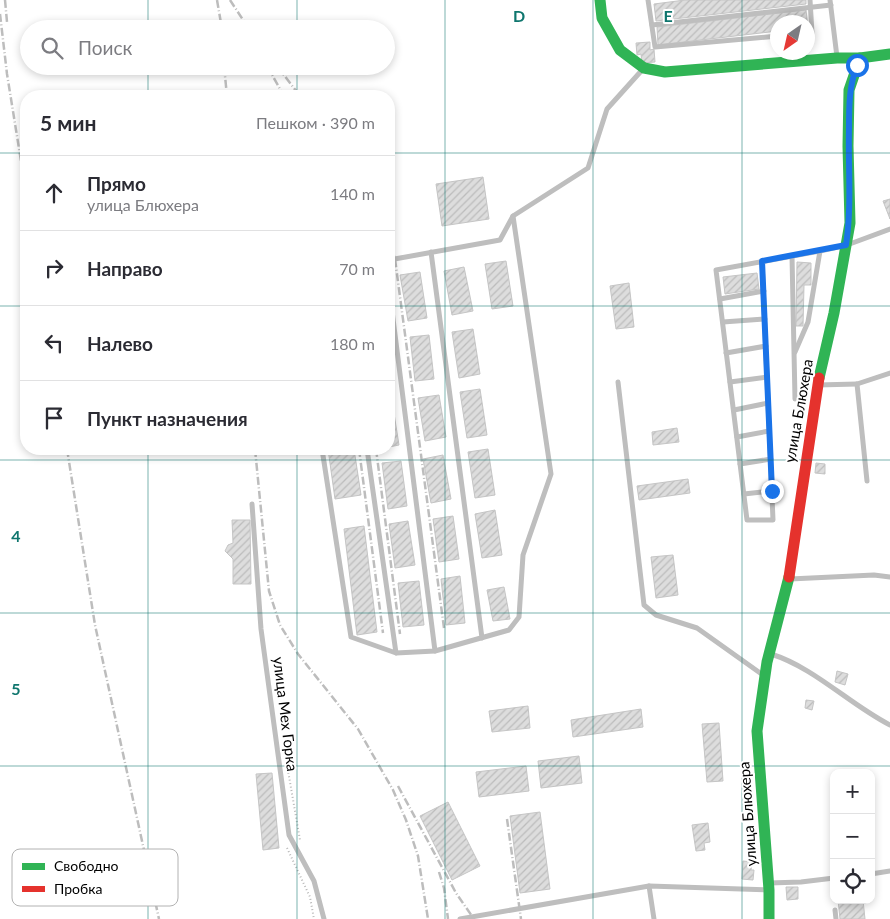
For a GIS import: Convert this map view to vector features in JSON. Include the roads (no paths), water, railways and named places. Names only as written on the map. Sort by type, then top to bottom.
[{"type":"street","points":[[600,0],[602,18],[620,50],[644,68],[665,72],[837,58],[860,58],[890,54]]},
{"type":"street","name":"улица Блюхера","points":[[768,919],[768,886],[757,731],[769,654],[789,579],[817,385],[834,313],[850,223],[849,90],[860,58]]},
{"type":"lane","points":[[648,0],[655,47],[770,37]]},
{"type":"lane","points":[[652,25],[810,3],[831,2],[837,58]]},
{"type":"lane","points":[[395,259],[500,240],[513,216],[588,168],[607,109],[644,68]]},
{"type":"lane","points":[[323,455],[351,637],[396,653],[435,651],[509,630],[519,617],[523,555],[551,474],[513,216]]},
{"type":"lane","points":[[762,261],[773,520],[747,520],[716,270],[762,261],[820,251],[846,245],[890,229]]},
{"type":"lane","points":[[794,354],[808,322],[820,251]]},
{"type":"lane","points":[[431,252],[482,638]]},
{"type":"lane","points":[[792,256],[795,399]]},
{"type":"lane","points":[[720,299],[764,292]]},
{"type":"lane","points":[[723,322],[765,319]]},
{"type":"lane","points":[[395,334],[435,651]]},
{"type":"lane","points":[[726,353],[766,346]]},
{"type":"lane","points":[[817,385],[857,384],[890,373]]},
{"type":"lane","points":[[730,382],[767,376]]},
{"type":"lane","points":[[618,382],[644,605],[656,615],[697,628],[765,677]]},
{"type":"lane","points":[[857,384],[868,481]]},
{"type":"lane","points":[[734,410],[768,403]]},
{"type":"lane","points":[[737,437],[770,431]]},
{"type":"lane","points":[[368,455],[396,653]]},
{"type":"lane","points":[[740,464],[771,459]]},
{"type":"lane","points":[[744,494],[772,491]]},
{"type":"lane","name":"улица Мех Горка","points":[[252,504],[261,629],[289,835],[314,881],[324,919]]},
{"type":"lane","points":[[789,579],[874,575],[890,577]]},
{"type":"lane","points":[[769,654],[790,660],[890,725]]},
{"type":"lane","points":[[875,873],[890,871]]},
{"type":"lane","points":[[460,919],[648,886],[768,886],[830,878]]},
{"type":"lane","points":[[648,886],[654,919]]},
{"type":"lane","points":[[835,910],[836,919]]},
{"type":"railway","points":[[5,0],[7,22]]},
{"type":"railway","points":[[217,0],[220,20]]},
{"type":"railway","points":[[230,0],[243,20]]},
{"type":"railway","points":[[0,14],[7,74],[20,155]]},
{"type":"railway","points":[[225,75],[226,90]]},
{"type":"railway","points":[[272,75],[281,90]]},
{"type":"railway","points":[[284,75],[295,90]]},
{"type":"railway","points":[[395,259],[444,628]]},
{"type":"railway","points":[[68,455],[95,625],[144,849]]},
{"type":"railway","points":[[256,455],[269,591],[280,625],[298,654],[358,729],[393,790],[406,820],[418,856],[428,919]]},
{"type":"railway","points":[[360,455],[383,633]]},
{"type":"railway","points":[[377,455],[400,634]]},
{"type":"railway","points":[[398,786],[456,893],[474,919]]},
{"type":"railway","points":[[507,819],[521,919]]},
{"type":"railway","points":[[439,872],[444,888],[448,919]]},
{"type":"railway","points":[[156,906],[159,919]]}]
